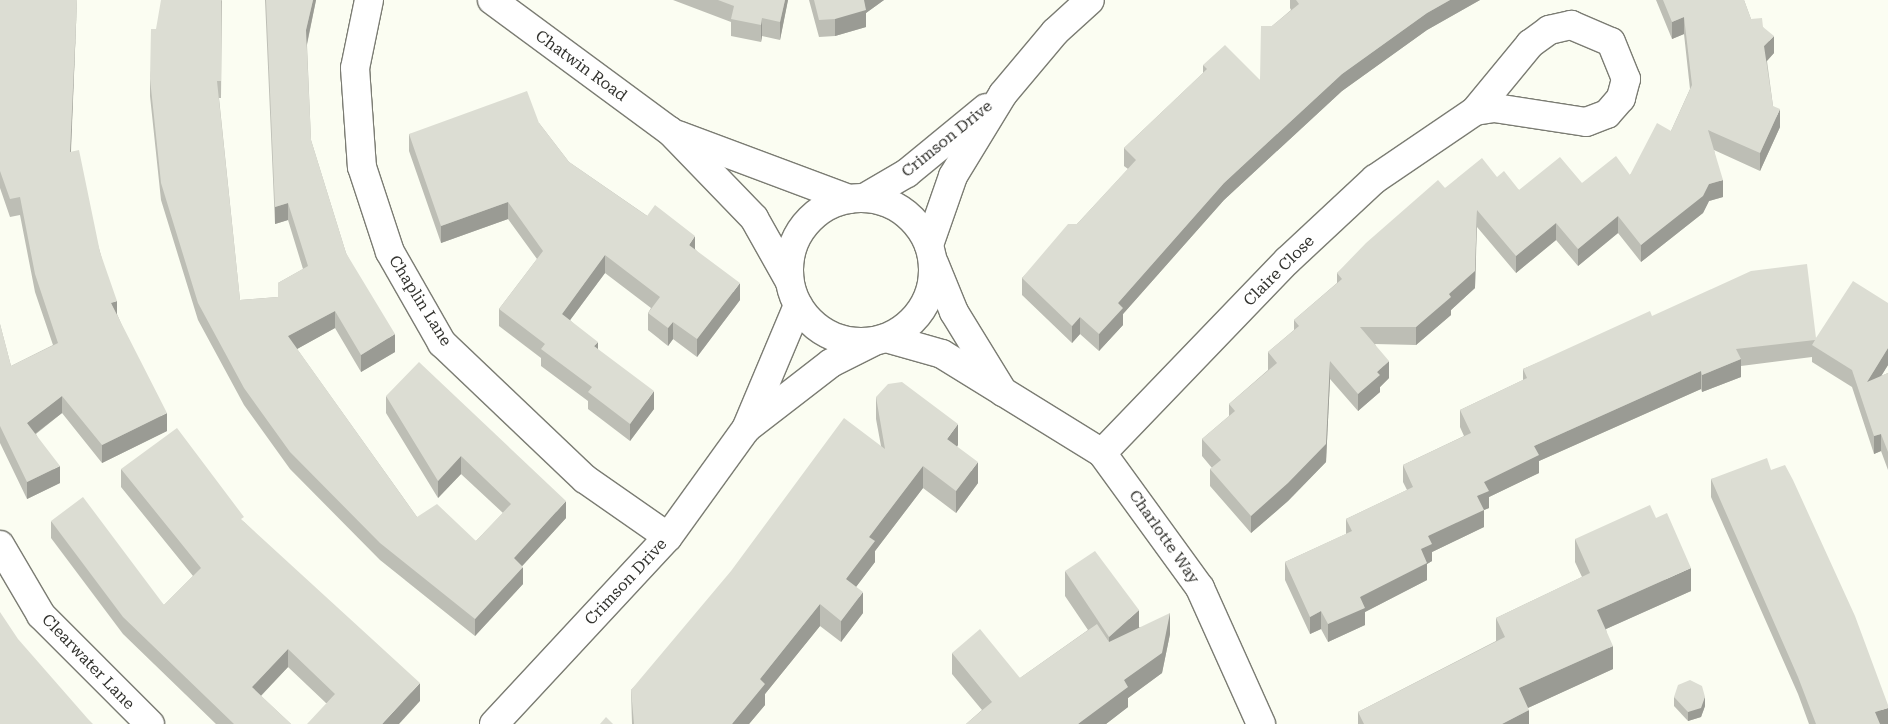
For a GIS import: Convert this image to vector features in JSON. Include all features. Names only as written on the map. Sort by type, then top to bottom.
[{"type":"street","name":"Chaplin Lane","points":[[370,0],[355,68],[362,167],[390,252],[442,342],[585,479],[668,537]]},
{"type":"street","name":"Chatwin Road","points":[[492,0],[670,131],[754,218],[789,280]]},
{"type":"street","name":"Crimson Drive","points":[[931,253],[953,176],[1003,94],[1055,32],[1090,0]]},
{"type":"street","name":"Claire Close","points":[[1102,453],[1288,260],[1368,186],[1475,110],[1530,44],[1556,28],[1572,25],[1611,42],[1626,79],[1621,98],[1607,114],[1586,122],[1494,108],[1475,110]]},
{"type":"street","name":"Crimson Drive","points":[[856,198],[907,173],[1003,94]]},
{"type":"street","name":"Chatwin Road","points":[[670,131],[856,198]]},
{"type":"street","points":[[856,198],[904,211],[931,253],[954,312],[1008,399],[942,354],[881,339],[832,336],[812,323],[798,305],[789,280],[797,237],[810,219],[828,205],[856,198]]},
{"type":"street","points":[[881,339],[907,326],[922,308],[932,286],[931,253]]},
{"type":"street","name":"Crimson Drive","points":[[494,724],[668,537],[746,429],[798,305]]},
{"type":"street","name":"Crimson Drive","points":[[746,429],[831,363],[881,339]]},
{"type":"street","name":"Charlotte Way","points":[[1008,399],[1102,453],[1200,588],[1261,724]]},
{"type":"street","name":"Clearwater Lane","points":[[0,546],[41,615],[150,724]]},
{"type":"building","points":[[0,0],[77,0],[70,152],[79,150],[100,252],[117,301],[111,303],[167,413],[102,445],[62,396],[27,423],[60,466],[27,482],[0,426],[0,324],[11,366],[58,343],[35,274],[20,197],[10,199],[0,171]]},
{"type":"building","points":[[161,0],[221,0],[221,81],[217,81],[240,300],[278,297],[278,283],[308,266],[288,203],[275,207],[266,0],[313,0],[306,30],[311,140],[346,253],[395,334],[361,355],[335,311],[288,336],[417,517],[437,504],[476,541],[511,504],[461,456],[438,481],[386,396],[419,362],[566,501],[514,558],[523,567],[475,619],[380,543],[290,452],[244,388],[198,303],[161,183],[150,79],[151,29],[156,29]]},
{"type":"building","points":[[718,0],[785,0],[780,22],[762,18],[761,25],[731,19],[734,6]]},
{"type":"building","points":[[814,0],[864,0],[866,10],[835,19],[819,20]]},
{"type":"building","points":[[1296,0],[1450,0],[1427,13],[1342,74],[1224,183],[1118,303],[1123,308],[1099,334],[1080,317],[1072,326],[1022,278],[1068,224],[1077,224],[1136,160],[1124,148],[1207,69],[1203,65],[1225,45],[1260,80],[1261,26],[1272,26],[1299,4]]},
{"type":"building","points":[[1663,0],[1744,0],[1751,19],[1762,18],[1763,27],[1774,36],[1764,46],[1773,106],[1780,109],[1760,153],[1708,130],[1723,180],[1709,184],[1703,196],[1641,245],[1618,216],[1578,249],[1556,223],[1516,256],[1477,210],[1475,271],[1449,294],[1451,297],[1416,327],[1360,327],[1389,361],[1377,372],[1380,375],[1358,394],[1330,361],[1326,444],[1288,483],[1251,516],[1210,469],[1221,460],[1202,439],[1235,411],[1229,404],[1277,363],[1268,352],[1299,326],[1294,320],[1342,279],[1337,273],[1366,243],[1438,180],[1445,188],[1482,158],[1497,177],[1504,171],[1519,190],[1560,157],[1582,183],[1616,156],[1630,175],[1657,123],[1671,131],[1692,85],[1684,17],[1672,22]]},
{"type":"building","points":[[527,91],[539,123],[569,162],[647,216],[655,205],[695,236],[689,245],[740,283],[697,339],[673,322],[668,328],[648,313],[660,297],[605,255],[562,314],[598,342],[594,346],[654,391],[630,424],[588,392],[592,387],[541,349],[545,344],[499,309],[543,251],[508,202],[441,226],[409,134]]},
{"type":"building","points":[[1807,264],[1816,338],[1853,281],[1888,303],[1888,348],[1867,382],[1888,373],[1888,452],[1881,434],[1874,436],[1852,370],[1812,345],[1815,340],[1736,349],[1741,359],[1702,375],[1701,371],[1534,446],[1539,455],[1484,482],[1489,491],[1477,496],[1484,510],[1428,536],[1432,544],[1421,549],[1427,563],[1360,597],[1365,608],[1328,624],[1321,611],[1310,617],[1285,562],[1352,531],[1346,519],[1413,487],[1403,465],[1471,433],[1460,410],[1527,378],[1523,369],[1650,311],[1652,316],[1751,271]]},
{"type":"building","points":[[902,382],[958,424],[947,439],[978,462],[956,491],[923,466],[869,537],[875,541],[846,579],[863,592],[841,621],[820,604],[760,679],[765,684],[732,724],[634,724],[631,690],[731,571],[844,418],[885,449],[876,397],[888,384]]},
{"type":"building","points":[[177,428],[244,517],[241,519],[420,683],[382,724],[307,724],[335,694],[288,649],[252,687],[291,724],[234,724],[123,617],[51,521],[83,497],[164,605],[201,568],[121,469]]},
{"type":"building","points":[[1767,458],[1771,470],[1785,465],[1855,616],[1888,705],[1888,708],[1875,712],[1880,724],[1816,724],[1798,677],[1711,479]]},
{"type":"building","points":[[1650,505],[1656,518],[1667,513],[1691,568],[1597,610],[1613,646],[1519,688],[1529,710],[1502,724],[1364,724],[1358,712],[1505,637],[1496,618],[1590,573],[1575,539]]},
{"type":"building","points":[[1095,551],[1139,610],[1109,637],[1065,571]]},
{"type":"building","points":[[0,612],[18,639],[93,724],[0,724]]},
{"type":"building","points":[[1170,613],[1162,653],[1124,680],[1128,687],[1078,724],[966,724],[992,702],[952,653],[980,629],[1020,678],[1097,624],[1109,642]]},
{"type":"building","points":[[1690,680],[1702,686],[1705,697],[1701,708],[1688,712],[1674,697],[1678,685]]},
{"type":"building","points":[[606,717],[613,724],[600,724]]}]
